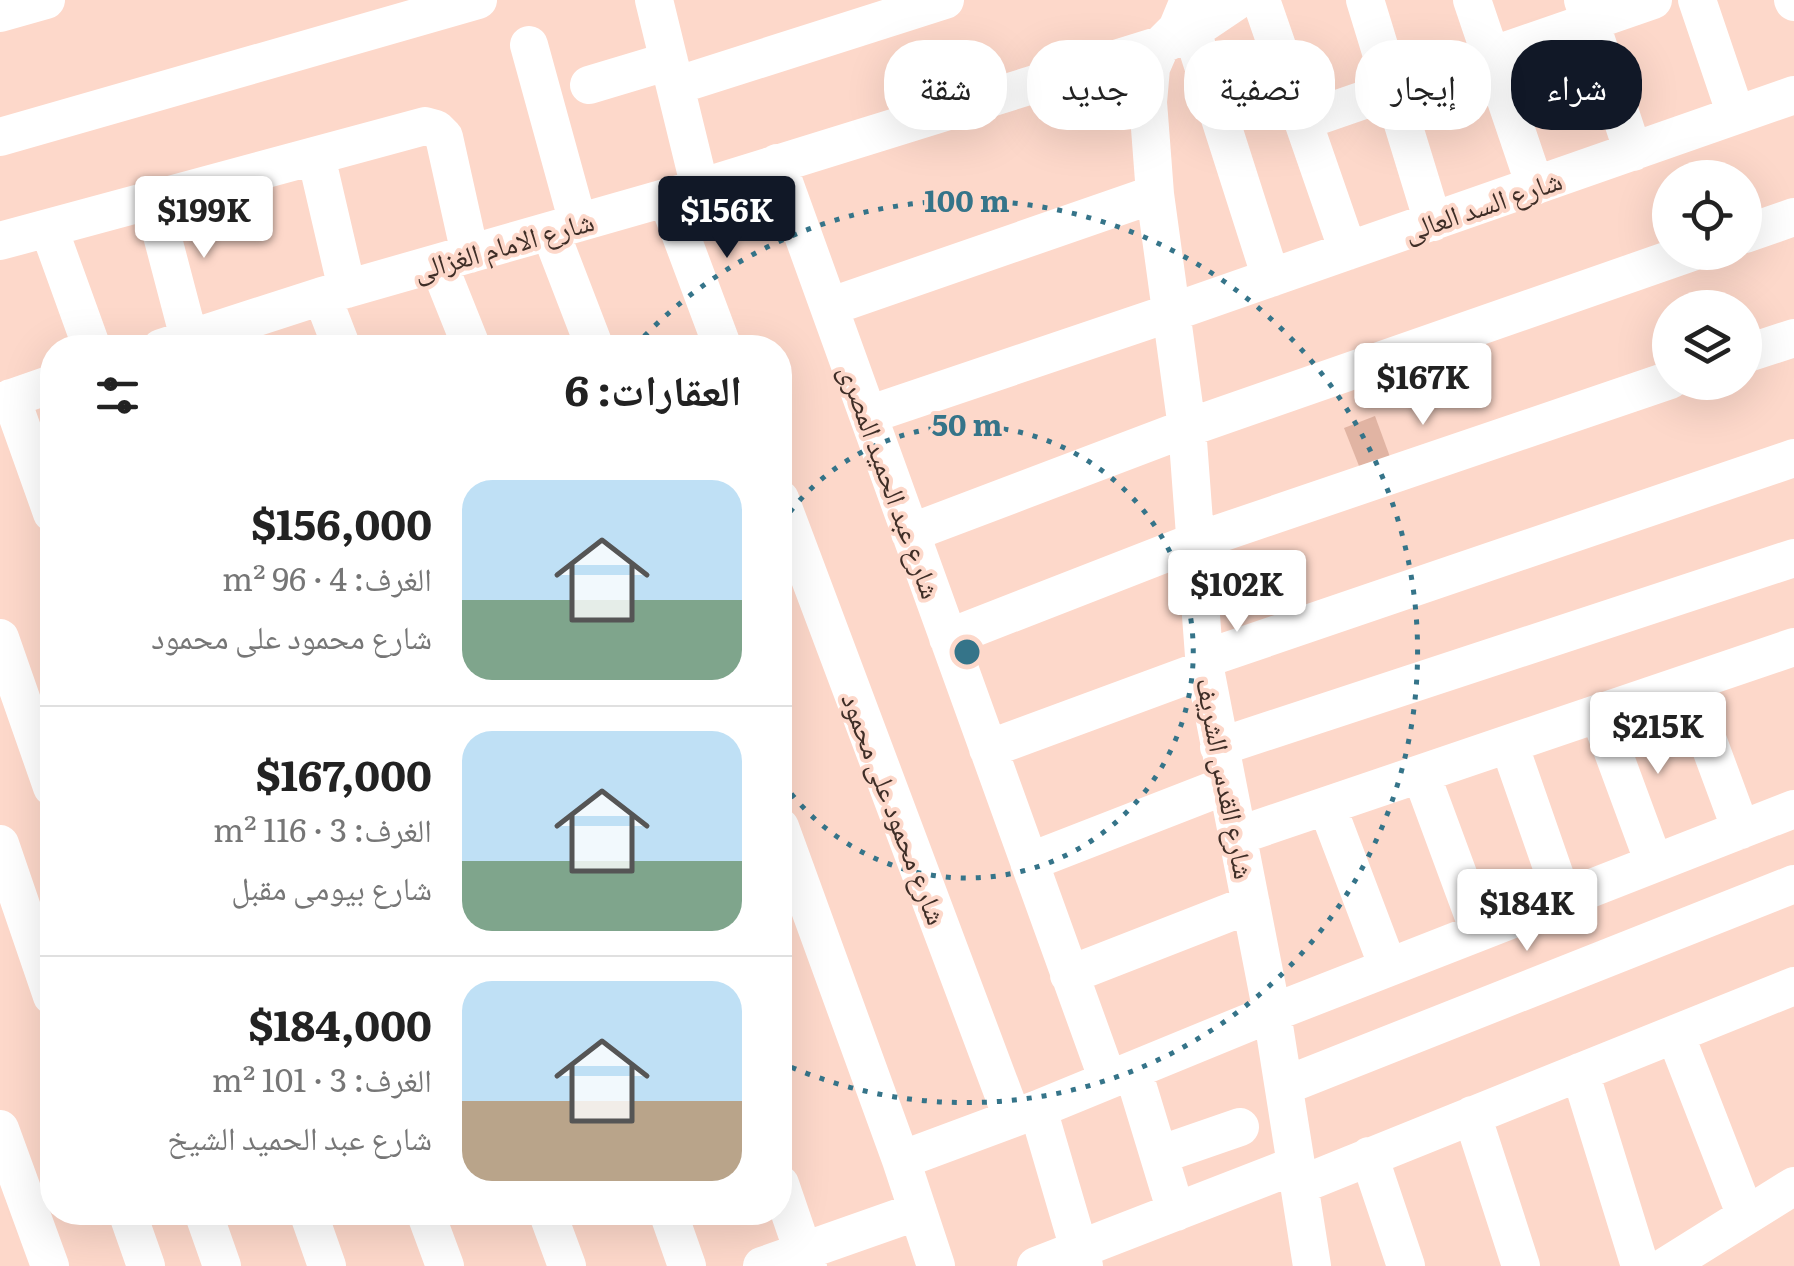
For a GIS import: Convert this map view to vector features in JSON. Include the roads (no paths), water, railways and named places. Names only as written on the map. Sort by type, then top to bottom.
[{"type":"street","points":[[0,12],[46,0]]},
{"type":"street","points":[[0,136],[478,0]]},
{"type":"street","points":[[654,0],[672,73],[683,193],[720,335]]},
{"type":"street","points":[[588,85],[672,73],[945,0]]},
{"type":"street","name":"شارع الامام الغزالى","points":[[211,335],[334,292],[777,163],[1180,25],[1238,0]]},
{"type":"street","points":[[1261,0],[1275,40]]},
{"type":"street","points":[[1365,0],[1377,40]]},
{"type":"street","points":[[1472,0],[1486,40]]},
{"type":"street","points":[[1535,186],[1491,56],[1587,11],[1653,0]]},
{"type":"street","points":[[1696,0],[1736,116]]},
{"type":"street","points":[[1587,11],[1634,152]]},
{"type":"street","points":[[1180,25],[1271,278]]},
{"type":"street","name":"شارع القدس الشريف","points":[[1180,25],[1151,68],[1148,102],[1155,194],[1187,428],[1205,664],[1272,1013],[1312,1266]]},
{"type":"street","points":[[529,46],[564,227],[593,335]]},
{"type":"street","name":"شارع السد العالى","points":[[868,415],[1794,95]]},
{"type":"street","points":[[0,241],[425,126],[444,137],[454,258],[469,335]]},
{"type":"street","points":[[1306,130],[1348,251]]},
{"type":"street","points":[[1405,130],[1432,222]]},
{"type":"street","points":[[316,156],[340,335]]},
{"type":"street","name":"شارع عبد الحميد المصرى","points":[[777,163],[1070,975],[1158,1155],[1176,1212]]},
{"type":"street","points":[[829,308],[1155,194]]},
{"type":"street","points":[[154,200],[192,335]]},
{"type":"street","points":[[1762,228],[1794,217]]},
{"type":"street","points":[[49,229],[87,335]]},
{"type":"street","points":[[910,533],[1187,428],[1652,266]]},
{"type":"street","points":[[1762,348],[1794,338]]},
{"type":"street","points":[[948,638],[1197,541],[1652,386]]},
{"type":"street","points":[[40,388],[6,400],[40,483]]},
{"type":"street","points":[[988,749],[1205,664],[1794,458]]},
{"type":"street","name":"شارع محمود على محمود","points":[[792,529],[1081,1257]]},
{"type":"street","points":[[1219,747],[1794,558]]},
{"type":"street","points":[[0,638],[40,753]]},
{"type":"street","points":[[1237,836],[1687,684],[1790,661]]},
{"type":"street","points":[[1687,684],[1740,830]]},
{"type":"street","points":[[1599,714],[1654,864]]},
{"type":"street","points":[[1509,744],[1564,899]]},
{"type":"street","points":[[1421,774],[1479,931]]},
{"type":"street","points":[[1029,862],[1227,785]]},
{"type":"street","points":[[1327,806],[1388,967]]},
{"type":"street","points":[[901,1160],[1794,809]]},
{"type":"street","points":[[0,844],[40,961]]},
{"type":"street","points":[[1284,1086],[1794,884]]},
{"type":"street","points":[[792,892],[901,1160],[936,1266]]},
{"type":"street","points":[[1070,975],[1251,904]]},
{"type":"street","points":[[1036,1266],[1081,1257],[1176,1212],[1369,1156],[1675,1034],[1790,998]]},
{"type":"street","points":[[1675,1034],[1746,1216]]},
{"type":"street","points":[[1580,1072],[1640,1266]]},
{"type":"street","points":[[1472,1115],[1521,1266]]},
{"type":"street","points":[[1158,1155],[1240,1127]]},
{"type":"street","points":[[0,1129],[50,1266]]},
{"type":"street","points":[[1369,1156],[1406,1266]]},
{"type":"street","points":[[1666,1266],[1794,1186]]},
{"type":"street","points":[[762,1266],[805,1259],[918,1211]]},
{"type":"street","points":[[792,1220],[805,1259]]},
{"type":"street","points":[[132,1225],[146,1266]]},
{"type":"street","points":[[208,1225],[222,1266]]},
{"type":"street","points":[[313,1225],[327,1266]]},
{"type":"street","points":[[430,1225],[445,1266]]},
{"type":"street","points":[[552,1225],[566,1266]]},
{"type":"street","points":[[673,1225],[687,1266]]}]
